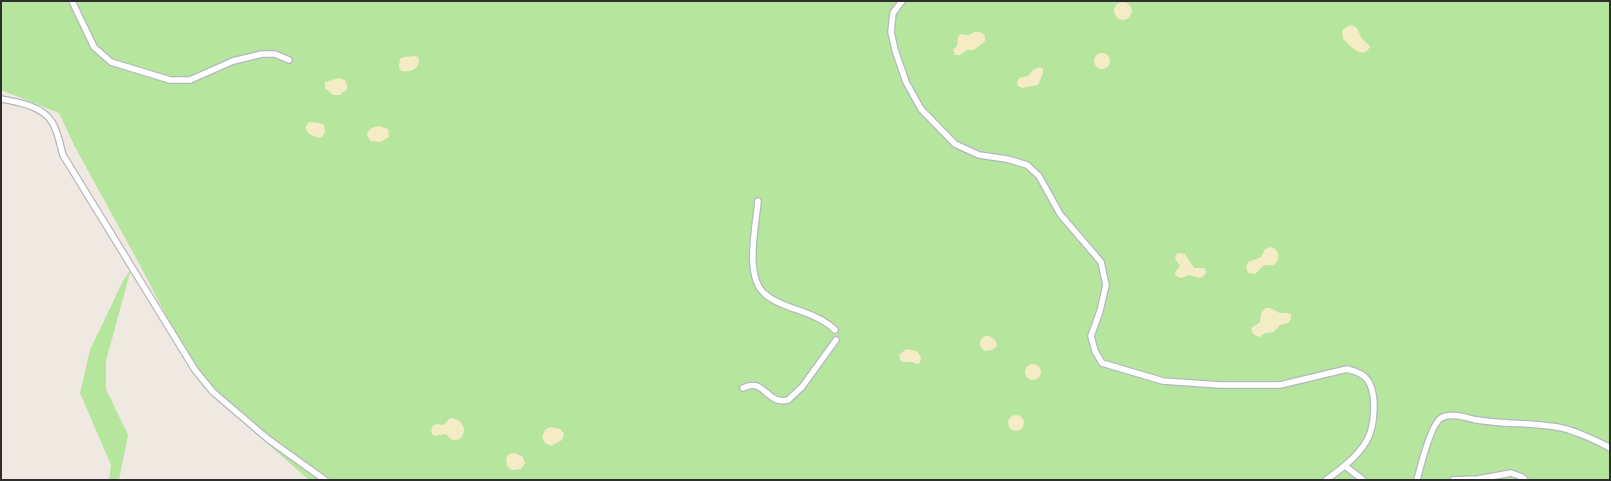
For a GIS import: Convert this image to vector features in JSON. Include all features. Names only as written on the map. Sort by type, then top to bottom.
[{"type":"lane","points":[[72,1],[94,47],[111,62],[170,80],[190,80],[233,61],[262,54],[275,54],[289,60]]},
{"type":"lane","points":[[902,1],[892,13],[891,32],[895,50],[906,82],[921,109],[955,144],[979,155],[1007,159],[1026,165],[1039,176],[1060,214],[1100,262],[1106,285],[1092,336],[1095,351],[1102,363],[1163,381],[1220,385],[1280,385],[1346,369],[1358,371],[1367,378],[1372,392],[1374,412],[1372,429],[1366,442],[1345,466],[1326,480]]},
{"type":"lane","points":[[1,99],[16,102],[39,110],[52,121],[63,155],[195,370],[213,392],[268,439],[325,480]]},
{"type":"lane","points":[[758,201],[752,256],[755,282],[759,289],[772,300],[818,318],[830,325],[835,330]]},
{"type":"lane","points":[[743,388],[748,386],[757,386],[775,399],[788,400],[802,387],[836,340]]},
{"type":"lane","points":[[1417,480],[1421,463],[1436,422],[1441,417],[1446,416],[1456,416],[1486,421],[1539,424],[1564,428],[1610,448]]},
{"type":"lane","points":[[1345,466],[1363,480]]},
{"type":"lane","points":[[1453,480],[1478,479],[1511,473],[1522,477],[1525,480]]},
{"type":"green space","points":[[1,1],[1610,1],[1610,480],[309,480],[203,387],[142,269],[75,147],[59,113],[1,90]]},
{"type":"green space","points":[[131,269],[106,361],[106,389],[128,435],[119,480],[109,480],[111,465],[80,393],[90,350],[123,281]]},
{"type":"sand","points":[[1123,2],[1129,5],[1132,11],[1129,17],[1123,20],[1117,17],[1114,11],[1117,5]]},
{"type":"sand","points":[[1352,25],[1357,28],[1362,39],[1369,45],[1370,47],[1367,51],[1360,52],[1356,50],[1343,39],[1342,31],[1346,27]]},
{"type":"sand","points":[[975,32],[980,32],[983,34],[985,36],[985,41],[974,50],[967,50],[960,55],[955,55],[953,50],[957,46],[958,37],[961,34],[968,35]]},
{"type":"sand","points":[[1102,53],[1109,58],[1110,61],[1105,68],[1102,69],[1095,64],[1094,61],[1099,54]]},
{"type":"sand","points":[[415,56],[418,57],[419,61],[417,67],[408,71],[401,71],[399,67],[400,59]]},
{"type":"sand","points":[[1040,67],[1043,69],[1043,73],[1038,85],[1022,88],[1018,86],[1017,82],[1019,78],[1028,76],[1033,70]]},
{"type":"sand","points":[[339,78],[345,80],[347,89],[340,95],[333,95],[325,88],[325,82]]},
{"type":"sand","points":[[309,122],[324,125],[325,131],[323,136],[318,138],[309,134],[305,128]]},
{"type":"sand","points":[[379,126],[388,129],[389,137],[381,142],[371,141],[367,136],[369,130]]},
{"type":"sand","points":[[1271,247],[1278,253],[1278,261],[1272,265],[1264,265],[1255,274],[1248,273],[1246,267],[1248,262],[1261,257],[1265,249]]},
{"type":"sand","points":[[1177,253],[1185,254],[1194,268],[1204,268],[1206,272],[1204,276],[1199,278],[1189,275],[1181,278],[1176,276],[1175,272],[1180,266],[1175,259]]},
{"type":"sand","points":[[1266,308],[1270,308],[1280,313],[1291,314],[1291,319],[1288,323],[1280,325],[1274,332],[1265,333],[1260,337],[1252,332],[1251,328],[1260,322],[1261,313]]},
{"type":"sand","points":[[985,336],[990,336],[996,341],[997,346],[992,350],[985,351],[980,346],[981,339]]},
{"type":"sand","points":[[906,349],[917,351],[921,357],[920,363],[916,364],[900,360],[899,355]]},
{"type":"sand","points":[[1033,364],[1040,369],[1041,372],[1036,379],[1033,380],[1026,375],[1025,372],[1030,365]]},
{"type":"sand","points":[[1016,415],[1022,417],[1024,423],[1022,429],[1016,431],[1010,429],[1008,423],[1010,417]]},
{"type":"sand","points":[[449,419],[456,419],[463,425],[464,431],[462,437],[455,440],[451,439],[446,434],[434,436],[431,432],[433,425],[444,425]]},
{"type":"sand","points":[[550,427],[560,429],[564,434],[562,440],[551,446],[545,443],[542,437],[545,430]]},
{"type":"sand","points":[[515,453],[523,457],[525,464],[521,469],[512,470],[507,466],[506,458],[509,454]]}]
